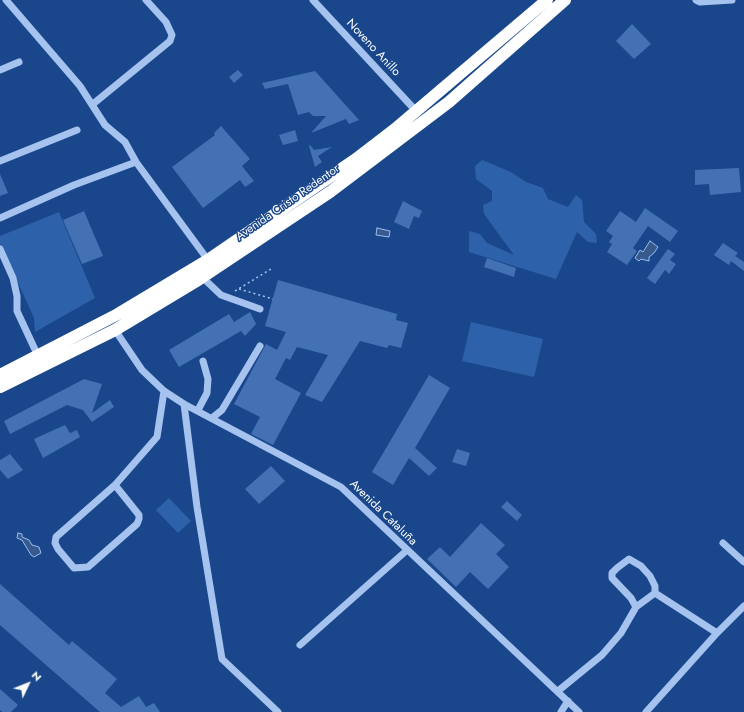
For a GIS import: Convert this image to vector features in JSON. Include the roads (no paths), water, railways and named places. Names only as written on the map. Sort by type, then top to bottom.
[{"type":"highway","name":"Avenida Cristo Redentor","points":[[0,375],[118,314],[208,260],[356,159],[417,112],[547,0]]},
{"type":"highway","name":"Avenida Cristo Redentor","points":[[0,387],[115,330],[202,277],[330,192],[449,102],[565,0]]},
{"type":"street","points":[[6,0],[80,86],[93,104],[105,125],[125,142],[136,162],[208,260]]},
{"type":"street","points":[[93,104],[170,41],[172,35],[166,22],[146,0]]},
{"type":"street","name":"Noveno Anillo","points":[[313,0],[417,112]]},
{"type":"street","points":[[696,0],[700,2],[732,0]]},
{"type":"street","points":[[0,70],[19,62]]},
{"type":"street","points":[[0,161],[77,130]]},
{"type":"street","points":[[0,218],[74,185],[136,162]]},
{"type":"street","points":[[0,249],[13,278],[17,296],[17,311],[38,356]]},
{"type":"street","points":[[202,277],[212,288],[226,297],[260,309]]},
{"type":"street","name":"Avenida Cataluña","points":[[115,330],[142,370],[164,391],[184,404],[198,410],[341,487],[406,551],[579,712]]},
{"type":"street","points":[[212,418],[222,410],[260,346]]},
{"type":"street","points":[[198,410],[207,393],[208,379],[203,361]]},
{"type":"street","points":[[115,485],[139,515],[140,519],[88,567],[74,568],[58,550],[55,543],[56,537],[115,485],[157,436],[164,391]]},
{"type":"street","points":[[184,404],[197,508],[222,659],[278,712]]},
{"type":"street","points":[[723,543],[744,562]]},
{"type":"street","points":[[300,645],[406,551]]},
{"type":"street","points":[[636,607],[631,598],[612,578],[612,573],[625,561],[632,560],[650,576],[655,586],[655,593]]},
{"type":"street","points":[[558,691],[602,655],[621,633],[636,607],[655,593]]},
{"type":"street","points":[[655,593],[717,633]]},
{"type":"street","points":[[646,712],[717,633],[744,606]]},
{"type":"street","points":[[561,712],[568,701]]}]
